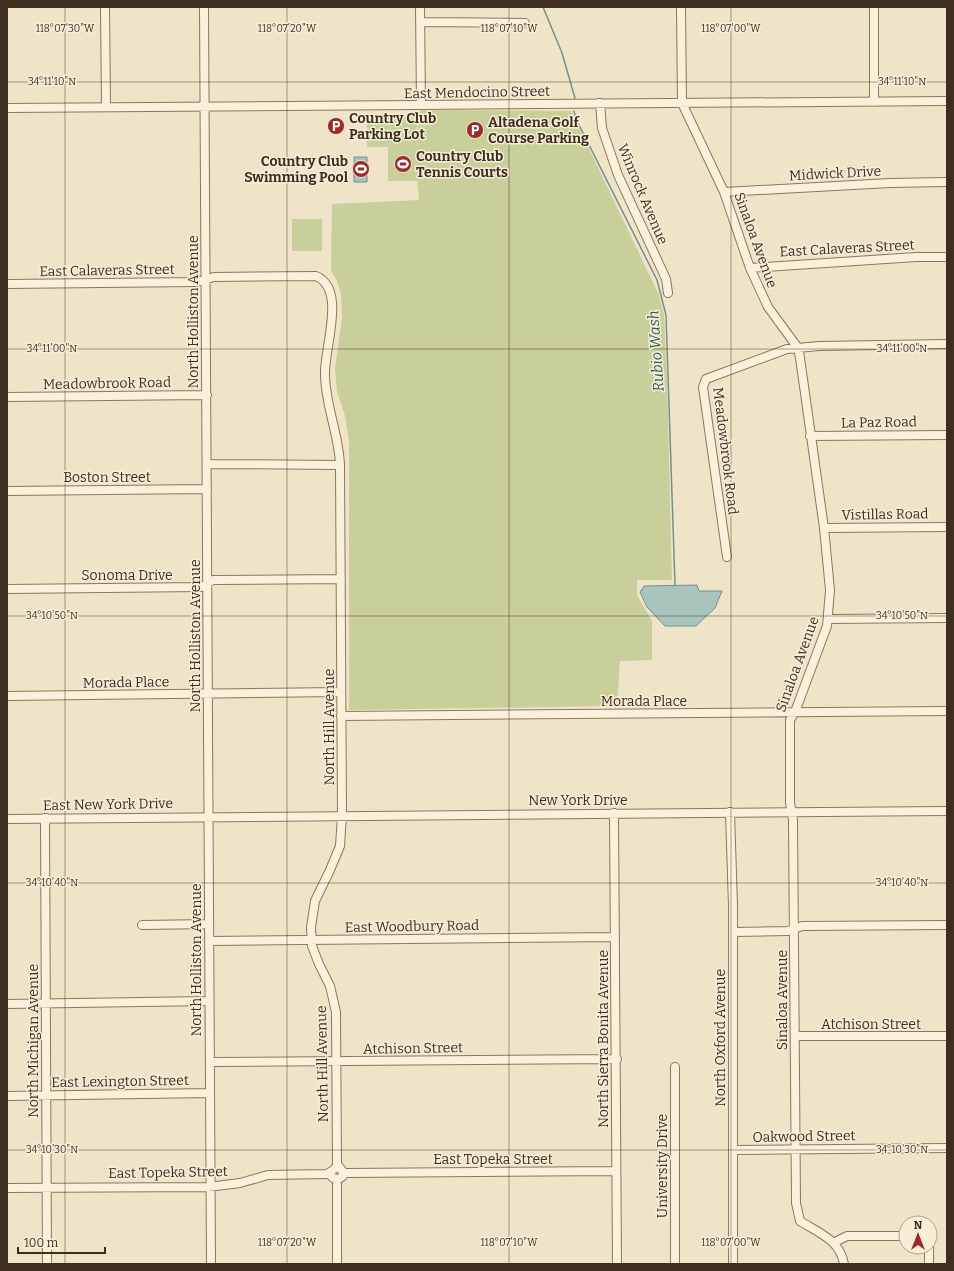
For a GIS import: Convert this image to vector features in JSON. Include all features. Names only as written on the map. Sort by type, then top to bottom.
[{"type":"street","points":[[105,7],[106,107]]},
{"type":"street","name":"North Holliston Avenue","points":[[204,7],[208,583],[208,924],[212,1264]]},
{"type":"street","points":[[420,7],[421,105]]},
{"type":"street","points":[[681,7],[682,103]]},
{"type":"street","points":[[874,7],[874,102]]},
{"type":"street","points":[[420,22],[525,23]]},
{"type":"street","name":"East Mendocino Street","points":[[7,108],[947,101]]},
{"type":"street","name":"Winrock Avenue","points":[[600,103],[602,128],[618,175],[666,279],[668,293]]},
{"type":"street","name":"Sinaloa Avenue","points":[[682,103],[724,192],[750,268],[768,307],[798,348],[824,528],[829,571],[829,619],[795,712],[790,720],[790,803],[793,812],[795,928],[795,1149],[796,1203],[800,1221],[835,1242]]},
{"type":"street","name":"Midwick Drive","points":[[724,192],[890,183],[947,182]]},
{"type":"street","name":"East Calaveras Street","points":[[750,268],[908,257],[947,257]]},
{"type":"street","name":"East Calaveras Street","points":[[7,284],[196,282],[214,277],[316,276],[326,282]]},
{"type":"street","name":"North Hill Avenue","points":[[326,282],[331,297],[332,311],[325,360],[325,384],[329,408],[338,436],[340,465],[342,815],[340,846],[314,901],[311,915],[312,940],[318,964],[334,998],[336,1012],[337,1264]]},
{"type":"street","name":"Meadowbrook Road","points":[[727,557],[704,395],[704,382],[706,378],[787,349],[819,346],[947,344]]},
{"type":"street","name":"Meadowbrook Road","points":[[7,397],[206,395]]},
{"type":"street","name":"La Paz Road","points":[[810,436],[947,435]]},
{"type":"street","points":[[206,464],[340,465]]},
{"type":"street","name":"Boston Street","points":[[7,490],[207,489]]},
{"type":"street","name":"Vistillas Road","points":[[824,528],[947,526]]},
{"type":"street","name":"Sonoma Drive","points":[[7,588],[201,587],[213,580],[341,579]]},
{"type":"street","points":[[829,619],[947,618]]},
{"type":"street","name":"Morada Place","points":[[7,696],[341,692]]},
{"type":"street","name":"Morada Place","points":[[341,716],[947,711]]},
{"type":"street","name":"New York Drive","points":[[208,816],[947,811]]},
{"type":"street","name":"North Oxford Avenue","points":[[730,812],[733,932],[734,1264]]},
{"type":"street","name":"North Sierra Bonita Avenue","points":[[614,813],[617,1059],[617,1264]]},
{"type":"street","name":"East New York Drive","points":[[7,819],[208,816]]},
{"type":"street","name":"North Michigan Avenue","points":[[45,818],[47,1264]]},
{"type":"street","points":[[142,925],[208,924]]},
{"type":"street","points":[[733,932],[788,931],[802,926],[947,925]]},
{"type":"street","name":"East Woodbury Road","points":[[209,941],[615,937]]},
{"type":"street","points":[[7,1004],[210,1001]]},
{"type":"street","name":"Atchison Street","points":[[796,1036],[947,1036]]},
{"type":"street","name":"Atchison Street","points":[[210,1062],[617,1059]]},
{"type":"street","name":"University Drive","points":[[675,1067],[675,1264]]},
{"type":"street","name":"East Lexington Street","points":[[7,1096],[210,1093]]},
{"type":"street","name":"Oakwood Street","points":[[733,1150],[947,1148]]},
{"type":"street","name":"East Topeka Street","points":[[7,1188],[211,1186],[240,1183],[258,1176],[268,1175],[616,1171]]},
{"type":"street","points":[[844,1264],[843,1256],[835,1242],[847,1236],[898,1236]]},
{"type":"green space","points":[[420,110],[571,111],[659,295],[664,314],[672,580],[637,580],[637,595],[652,621],[652,660],[620,661],[617,706],[349,710],[349,441],[345,416],[337,392],[335,369],[342,317],[341,294],[337,281],[331,271],[332,204],[419,200],[417,181],[388,181],[388,147],[367,147],[367,116],[417,116],[417,156],[418,119]]},
{"type":"green space","points":[[292,219],[322,219],[322,251],[292,251]]},
{"type":"water","name":"Country Club Swimming Pool","points":[[354,157],[367,157],[367,182],[354,182]]},
{"type":"water","points":[[697,585],[699,591],[722,591],[715,608],[696,626],[665,626],[647,607],[640,592],[644,586]]},
{"type":"waterway","name":"Rubio Wash","points":[[543,7],[562,53],[575,98]]},
{"type":"waterway","name":"Rubio Wash","points":[[574,111],[576,119],[657,280],[666,315],[675,585]]},
{"type":"place","name":"Country Club Parking Lot","points":[[336,126]]},
{"type":"place","name":"Altadena Golf Course Parking","points":[[475,130]]},
{"type":"place","name":"Country Club Tennis Courts","points":[[403,164]]},
{"type":"place","name":"Country Club Swimming Pool","points":[[361,169]]}]
